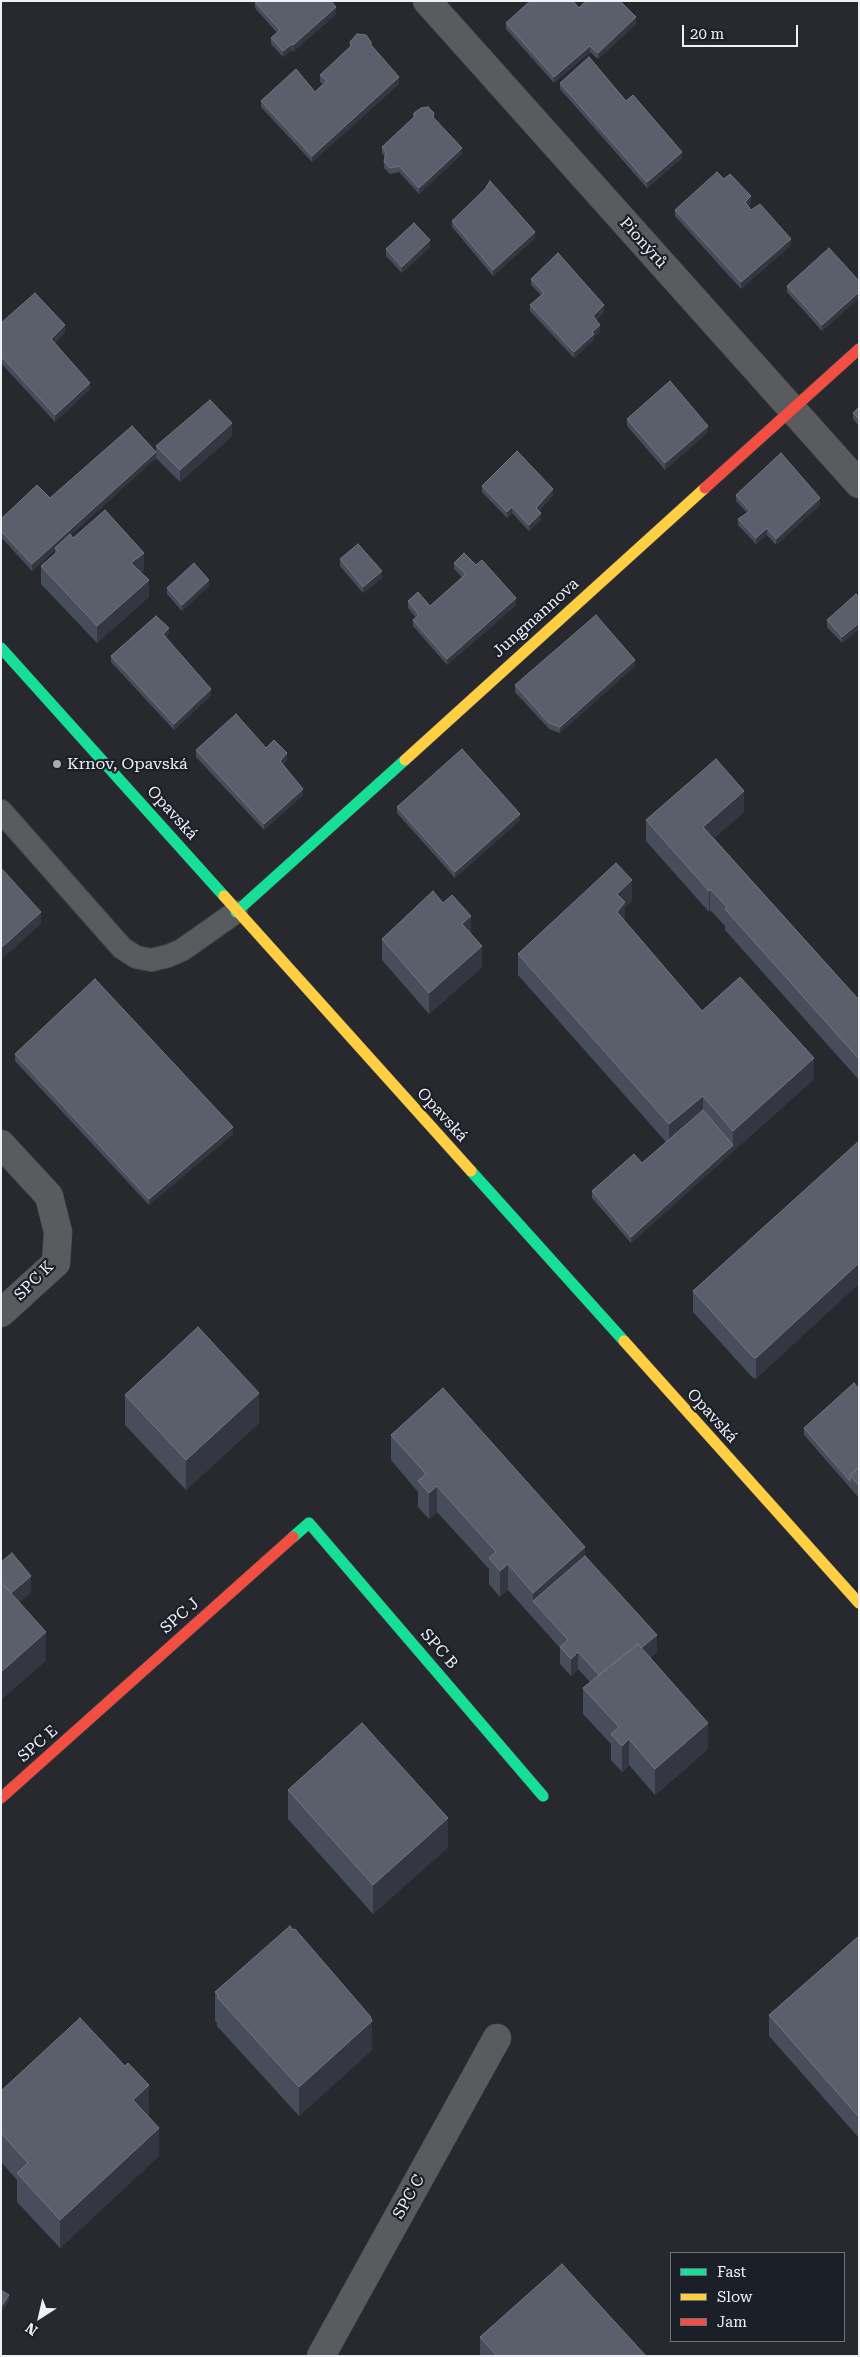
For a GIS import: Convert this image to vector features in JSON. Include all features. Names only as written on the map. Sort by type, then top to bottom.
[{"type":"street","name":"Pionýrů","points":[[427,1],[859,484]]},
{"type":"street","name":"Jungmannova","points":[[236,912],[859,349]]},
{"type":"street","name":"Opavská","points":[[1,648],[172,837],[236,912],[859,1603]]},
{"type":"street","name":"SPC K","points":[[1,1144],[49,1196],[58,1232],[56,1262],[1,1313]]},
{"type":"street","name":"SPC J","points":[[74,1734],[309,1523]]},
{"type":"street","name":"SPC B","points":[[309,1523],[544,1796]]},
{"type":"street","name":"SPC E","points":[[1,1798],[74,1734]]},
{"type":"street","name":"SPC C","points":[[321,2356],[497,2038]]},
{"type":"lane","points":[[1,811],[122,948],[136,957],[152,960],[182,950],[236,912]]},
{"type":"building","points":[[255,1],[331,1],[336,7],[293,45],[283,51],[271,38],[280,30]]},
{"type":"building","points":[[530,1],[573,1],[579,8],[586,1],[620,1],[636,17],[598,53],[590,46],[554,77],[506,23]]},
{"type":"building","points":[[357,34],[366,35],[371,45],[399,77],[312,156],[261,101],[296,69],[315,92],[327,81],[320,75],[351,46],[350,42]]},
{"type":"building","points":[[589,57],[626,101],[633,95],[682,152],[647,182],[560,83]]},
{"type":"building","points":[[428,107],[434,113],[433,117],[462,148],[419,188],[399,166],[390,168],[384,162],[386,152],[382,147],[414,117],[414,113],[421,108]]},
{"type":"building","points":[[717,172],[724,179],[730,174],[751,196],[745,202],[751,210],[760,204],[791,239],[741,282],[675,210]]},
{"type":"building","points":[[490,181],[535,232],[493,270],[452,221],[485,189]]},
{"type":"building","points":[[414,223],[430,240],[402,267],[386,249]]},
{"type":"building","points":[[829,248],[859,281],[859,292],[822,325],[787,286]]},
{"type":"building","points":[[558,253],[604,305],[593,316],[600,325],[592,332],[594,334],[574,352],[530,305],[544,293],[531,279]]},
{"type":"building","points":[[35,293],[65,325],[51,339],[90,383],[55,415],[1,356],[1,323]]},
{"type":"building","points":[[670,381],[708,426],[665,463],[627,419]]},
{"type":"building","points":[[210,400],[232,423],[180,470],[156,446]]},
{"type":"building","points":[[859,407],[859,419],[853,413]]},
{"type":"building","points":[[132,426],[156,452],[32,564],[1,531],[1,519],[37,485],[50,498]]},
{"type":"building","points":[[517,451],[553,489],[536,508],[541,513],[529,525],[512,507],[507,512],[482,486]]},
{"type":"building","points":[[781,453],[820,498],[776,539],[767,528],[756,538],[738,519],[750,511],[736,495]]},
{"type":"building","points":[[105,510],[144,553],[131,563],[149,580],[97,626],[41,566],[58,551],[55,548],[70,534],[73,538]]},
{"type":"building","points":[[358,544],[382,571],[363,587],[340,559]]},
{"type":"building","points":[[464,553],[476,565],[482,560],[516,598],[447,659],[413,620],[419,615],[408,601],[418,592],[430,606],[466,574],[454,563]]},
{"type":"building","points":[[194,563],[209,580],[182,605],[167,588]]},
{"type":"building","points":[[856,594],[859,598],[859,623],[842,637],[827,620]]},
{"type":"building","points":[[596,615],[635,660],[560,727],[549,723],[515,685]]},
{"type":"building","points":[[156,616],[169,628],[163,634],[211,689],[174,724],[111,656]]},
{"type":"building","points":[[236,714],[266,748],[274,740],[287,753],[280,761],[303,789],[264,824],[196,750]]},
{"type":"building","points":[[462,749],[520,814],[455,872],[397,807]]},
{"type":"building","points":[[716,759],[744,791],[703,827],[859,1000],[859,1059],[725,909],[727,907],[710,889],[709,891],[646,820]]},
{"type":"building","points":[[616,863],[632,880],[617,894],[625,902],[617,912],[702,1011],[740,977],[814,1058],[733,1131],[703,1096],[669,1124],[518,954]]},
{"type":"building","points":[[1,868],[41,912],[1,948]]},
{"type":"building","points":[[433,891],[443,903],[452,895],[471,916],[462,924],[482,946],[429,993],[382,939]]},
{"type":"building","points":[[95,979],[233,1127],[149,1199],[15,1054]]},
{"type":"building","points":[[703,1110],[733,1145],[631,1237],[592,1191],[634,1154],[642,1163]]},
{"type":"building","points":[[859,1141],[859,1263],[756,1358],[752,1356],[693,1291]]},
{"type":"building","points":[[198,1327],[259,1393],[186,1460],[125,1395]]},
{"type":"building","points":[[854,1383],[859,1389],[859,1467],[850,1475],[850,1481],[804,1428]]},
{"type":"building","points":[[443,1388],[585,1547],[533,1593],[508,1564],[500,1571],[489,1558],[496,1552],[437,1486],[429,1493],[418,1481],[426,1474],[391,1435]]},
{"type":"building","points":[[859,1467],[859,1486],[850,1475]]},
{"type":"building","points":[[12,1553],[31,1576],[11,1593],[1,1582],[1,1562]]},
{"type":"building","points":[[585,1556],[657,1635],[641,1648],[638,1644],[599,1675],[578,1652],[571,1659],[560,1647],[568,1640],[533,1601]]},
{"type":"building","points":[[1,1582],[46,1632],[1,1672]]},
{"type":"building","points":[[638,1644],[708,1723],[655,1769],[629,1739],[622,1746],[611,1734],[619,1727],[583,1688]]},
{"type":"building","points":[[362,1723],[448,1818],[373,1885],[288,1790]]},
{"type":"building","points":[[290,1926],[293,1930],[295,1929],[370,2016],[372,2021],[299,2087],[217,1997],[219,1996],[215,1992]]},
{"type":"building","points":[[859,1936],[859,2117],[769,2015]]},
{"type":"building","points":[[80,2018],[125,2066],[128,2063],[149,2085],[133,2100],[159,2128],[60,2220],[17,2173],[28,2163],[1,2133],[1,2091]]},
{"type":"building","points":[[562,2264],[646,2356],[497,2356],[480,2337]]},
{"type":"building","points":[[1,2290],[9,2295],[1,2307]]},
{"type":"traffic: fast","points":[[1,648],[224,896]]},
{"type":"traffic: fast","points":[[236,912],[405,760]]},
{"type":"traffic: fast","points":[[471,1171],[624,1341]]},
{"type":"traffic: fast","points":[[293,1537],[309,1523],[543,1796]]},
{"type":"traffic: slow","points":[[405,760],[705,488]]},
{"type":"traffic: slow","points":[[224,896],[471,1171]]},
{"type":"traffic: slow","points":[[624,1341],[859,1603]]},
{"type":"traffic: jam","points":[[705,488],[859,349]]},
{"type":"traffic: jam","points":[[1,1798],[293,1537]]},
{"type":"place","name":"Krnov, Opavská","points":[[57,764]]}]
